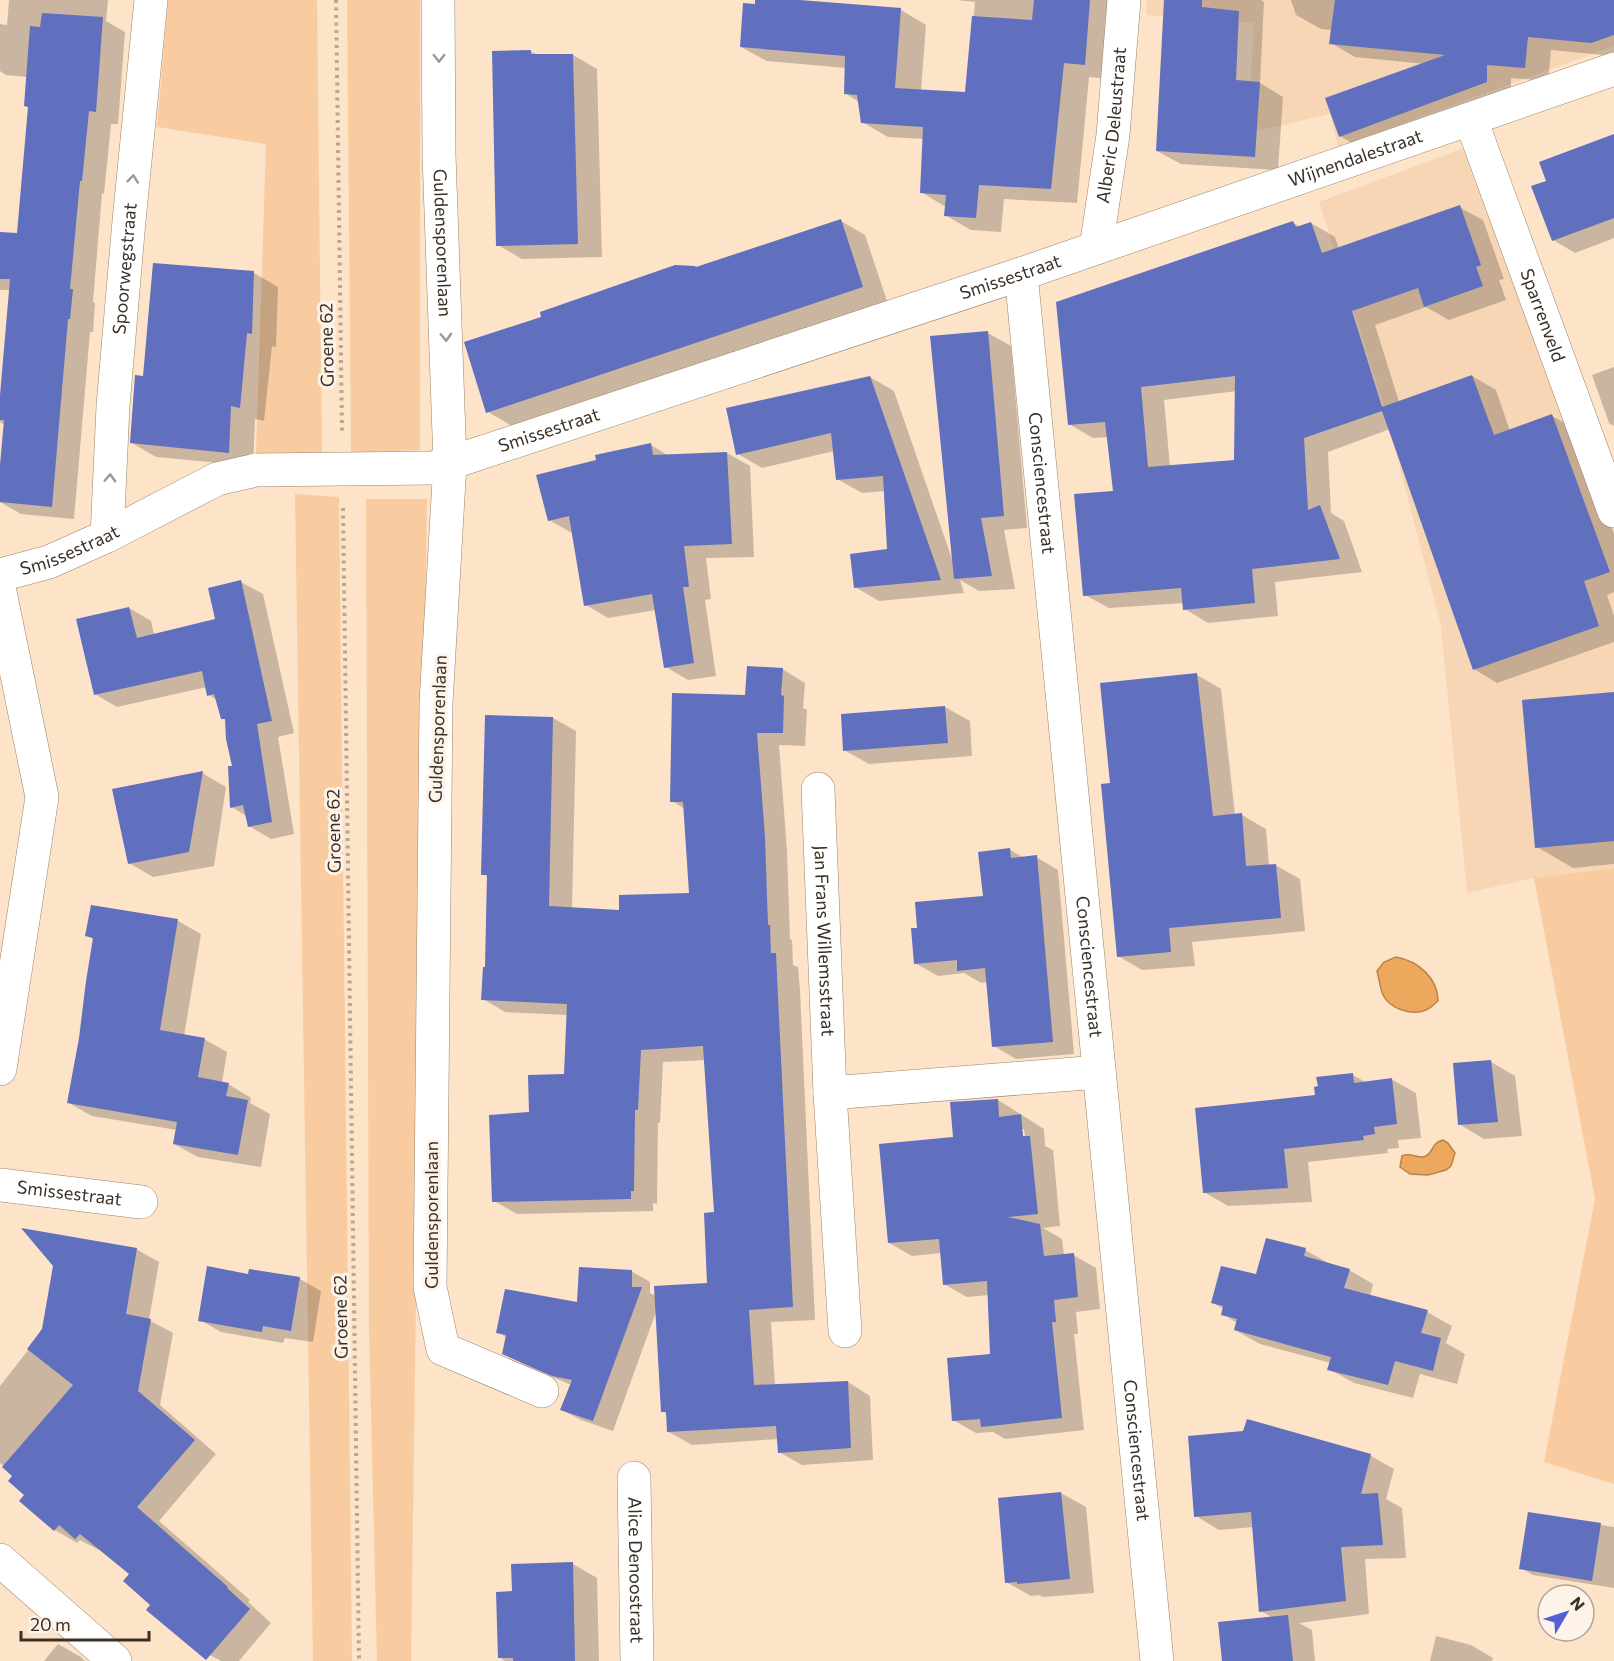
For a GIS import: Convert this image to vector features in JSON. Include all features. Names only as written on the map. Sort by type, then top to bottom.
[{"type":"street","name":"Spoorwegstraat","points":[[107,536],[113,406],[151,0]]},
{"type":"street","name":"Guldensporenlaan","points":[[438,0],[441,465],[436,703],[430,1287],[443,1349],[542,1391]]},
{"type":"street","name":"Alberic Deleustraat","points":[[1096,248],[1113,135],[1124,0]]},
{"type":"street","name":"Wijnendalestraat","points":[[1096,248],[1614,69]]},
{"type":"street","name":"Sparrenveld","points":[[1471,120],[1614,512]]},
{"type":"street","name":"Smissestraat","points":[[0,575],[49,562],[107,536],[217,478],[256,470],[441,465],[1096,248]]},
{"type":"street","name":"Consciencestraat","points":[[1022,274],[1156,1661]]},
{"type":"street","name":"Smissestraat","points":[[0,592],[42,797],[0,1069]]},
{"type":"street","name":"Jan Frans Willemsstraat","points":[[818,789],[830,1093],[845,1331]]},
{"type":"street","points":[[830,1093],[1099,1072]]},
{"type":"street","name":"Smissestraat","points":[[0,1185],[141,1202]]},
{"type":"street","name":"Alice Denoostraat","points":[[634,1478],[637,1661]]},
{"type":"street","points":[[0,1560],[115,1661]]},
{"type":"path","name":"Groene 62","points":[[336,0],[342,434]]},
{"type":"path","name":"Groene 62","points":[[343,505],[359,1661]]},
{"type":"shaded area","points":[[168,0],[317,0],[322,453],[256,453],[266,144],[157,127]]},
{"type":"shaded area","points":[[347,0],[420,0],[420,450],[351,453]]},
{"type":"shaded area","points":[[1147,0],[1614,0],[1614,46],[1338,147],[1330,114],[1248,133],[1254,23],[1146,15]]},
{"type":"shaded area","points":[[1483,141],[1614,495],[1614,868],[1534,878],[1467,893],[1441,626],[1382,399],[1319,202]]},
{"type":"shaded area","points":[[295,494],[339,497],[352,1661],[313,1661]]},
{"type":"shaded area","points":[[366,499],[427,499],[411,1661],[377,1661],[369,1329]]},
{"type":"shaded area","points":[[1614,868],[1614,1484],[1544,1462],[1595,1199],[1534,878]]},
{"type":"shaded area","points":[[1396,957],[1419,967],[1435,985],[1438,1001],[1426,1010],[1408,1012],[1402,1010],[1391,1004],[1383,995],[1377,971],[1384,962]]},
{"type":"shaded area","points":[[1443,1140],[1455,1153],[1451,1166],[1446,1170],[1428,1175],[1410,1174],[1400,1167],[1402,1156],[1408,1154],[1426,1156],[1436,1143]]},
{"type":"building","points":[[755,0],[800,0],[901,8],[895,88],[965,92],[972,16],[1032,20],[1034,0],[1090,0],[1085,65],[1064,63],[1051,189],[979,185],[976,218],[944,216],[946,195],[920,193],[923,127],[861,123],[857,95],[844,94],[845,56],[740,47],[743,3],[755,4]]},
{"type":"building","points":[[1164,0],[1202,0],[1202,7],[1239,11],[1236,80],[1260,82],[1255,157],[1156,151]]},
{"type":"building","points":[[1335,0],[1614,0],[1614,35],[1591,43],[1528,37],[1525,68],[1487,65],[1487,82],[1339,137],[1325,98],[1445,55],[1329,44]]},
{"type":"building","points":[[42,13],[103,17],[96,112],[89,111],[82,181],[80,181],[70,289],[73,289],[70,319],[68,319],[52,507],[0,502],[0,465],[4,420],[0,420],[0,395],[10,279],[0,279],[0,232],[17,233],[28,107],[24,106],[30,26],[40,27]]},
{"type":"building","points":[[531,50],[531,54],[573,54],[578,244],[496,246],[492,51]]},
{"type":"building","points":[[1614,134],[1614,218],[1552,241],[1531,186],[1546,181],[1539,162]]},
{"type":"building","points":[[1460,205],[1481,265],[1476,267],[1483,286],[1424,307],[1418,288],[1352,311],[1382,407],[1472,375],[1494,435],[1552,414],[1610,572],[1584,581],[1599,626],[1473,670],[1382,411],[1304,438],[1308,510],[1320,505],[1340,559],[1252,569],[1255,603],[1183,610],[1181,588],[1083,596],[1074,494],[1113,491],[1105,422],[1068,425],[1056,302],[1293,221],[1296,227],[1311,222],[1322,253]],"holes":[[[1235,376],[1234,460],[1148,467],[1141,387]]]},
{"type":"building","points":[[841,219],[863,287],[486,413],[464,342],[541,317],[540,312],[675,265],[696,267]]},
{"type":"building","points":[[153,263],[254,271],[252,334],[247,333],[240,408],[231,406],[229,453],[130,443],[135,375],[143,376]]},
{"type":"building","points":[[988,331],[1004,516],[981,518],[992,576],[954,579],[930,336]]},
{"type":"building","points":[[870,376],[941,580],[854,588],[850,554],[887,549],[883,476],[836,480],[831,433],[736,455],[726,408]]},
{"type":"building","points":[[651,443],[653,455],[727,452],[732,544],[684,546],[689,587],[683,587],[694,663],[664,668],[652,594],[584,606],[569,516],[548,521],[536,475],[596,460],[595,455]]},
{"type":"building","points":[[241,580],[272,721],[257,724],[272,822],[248,827],[243,805],[230,808],[228,766],[232,766],[226,739],[225,719],[221,719],[214,694],[207,696],[202,671],[94,695],[76,619],[129,607],[137,638],[215,619],[208,588]]},
{"type":"building","points":[[747,666],[783,668],[781,695],[784,696],[783,733],[757,733],[765,837],[768,925],[770,925],[771,953],[776,953],[793,1307],[749,1310],[754,1385],[848,1381],[851,1448],[778,1453],[776,1426],[667,1432],[666,1412],[661,1412],[654,1286],[707,1283],[704,1213],[714,1212],[703,1046],[641,1050],[638,1110],[635,1110],[634,1191],[631,1191],[631,1199],[492,1202],[489,1115],[529,1112],[528,1075],[564,1074],[567,1004],[481,1000],[483,967],[485,967],[487,875],[481,875],[485,715],[553,717],[549,906],[619,910],[619,895],[689,893],[683,802],[670,802],[672,693],[745,695]]},
{"type":"building","points":[[1197,673],[1213,816],[1242,813],[1246,866],[1276,864],[1281,918],[1169,928],[1171,952],[1117,957],[1101,784],[1110,783],[1100,683]]},
{"type":"building","points":[[1614,692],[1614,841],[1535,848],[1522,700]]},
{"type":"building","points":[[945,706],[948,743],[843,751],[841,714]]},
{"type":"building","points":[[203,771],[189,852],[128,864],[112,789]]},
{"type":"building","points":[[1010,848],[1011,858],[1037,855],[1053,1042],[992,1047],[985,968],[957,971],[957,960],[914,964],[911,928],[917,928],[915,902],[983,896],[978,852]]},
{"type":"building","points":[[91,905],[178,919],[160,1030],[205,1038],[198,1077],[229,1083],[226,1096],[248,1100],[238,1155],[173,1144],[177,1122],[67,1103],[93,938],[85,936]]},
{"type":"building","points":[[1491,1060],[1498,1122],[1458,1125],[1453,1063]]},
{"type":"building","points":[[1353,1073],[1354,1083],[1392,1078],[1397,1124],[1374,1127],[1375,1134],[1363,1136],[1364,1140],[1284,1149],[1288,1188],[1203,1193],[1195,1108],[1315,1095],[1314,1087],[1318,1086],[1316,1077]]},
{"type":"building","points":[[998,1099],[999,1117],[1021,1114],[1023,1136],[1030,1136],[1038,1214],[1008,1217],[1040,1224],[1044,1256],[1074,1253],[1078,1297],[1054,1300],[1056,1322],[1052,1322],[1062,1418],[981,1427],[980,1419],[952,1421],[947,1358],[990,1354],[987,1281],[943,1285],[939,1239],[888,1243],[879,1144],[953,1137],[950,1102]]},
{"type":"building","points":[[21,1228],[137,1248],[126,1314],[151,1319],[138,1391],[195,1440],[137,1507],[250,1609],[206,1660],[146,1610],[150,1605],[123,1581],[129,1574],[80,1534],[75,1539],[59,1525],[54,1531],[19,1501],[24,1495],[8,1481],[12,1476],[2,1467],[73,1385],[27,1349],[42,1329],[53,1266]]},
{"type":"building","points":[[1266,1238],[1306,1248],[1304,1256],[1350,1269],[1344,1288],[1428,1310],[1421,1333],[1441,1338],[1433,1371],[1395,1361],[1388,1385],[1327,1370],[1331,1357],[1234,1330],[1237,1319],[1221,1315],[1223,1306],[1211,1303],[1221,1266],[1256,1274]]},
{"type":"building","points":[[207,1266],[248,1274],[249,1269],[300,1277],[291,1331],[263,1326],[262,1332],[198,1321]]},
{"type":"building","points":[[579,1267],[632,1270],[632,1287],[642,1287],[593,1421],[560,1410],[572,1380],[552,1376],[502,1354],[506,1335],[496,1333],[505,1289],[577,1302]]},
{"type":"building","points":[[1247,1419],[1371,1454],[1361,1494],[1378,1493],[1383,1545],[1341,1547],[1346,1601],[1259,1612],[1251,1512],[1194,1517],[1188,1436],[1243,1431]]},
{"type":"building","points":[[1061,1492],[1070,1579],[1005,1583],[998,1498]]},
{"type":"building","points":[[1528,1512],[1601,1523],[1592,1581],[1519,1569]]},
{"type":"building","points":[[573,1562],[575,1661],[513,1661],[513,1658],[498,1658],[496,1592],[512,1591],[511,1564]]},
{"type":"building","points":[[1288,1615],[1293,1661],[1222,1661],[1218,1622]]}]
